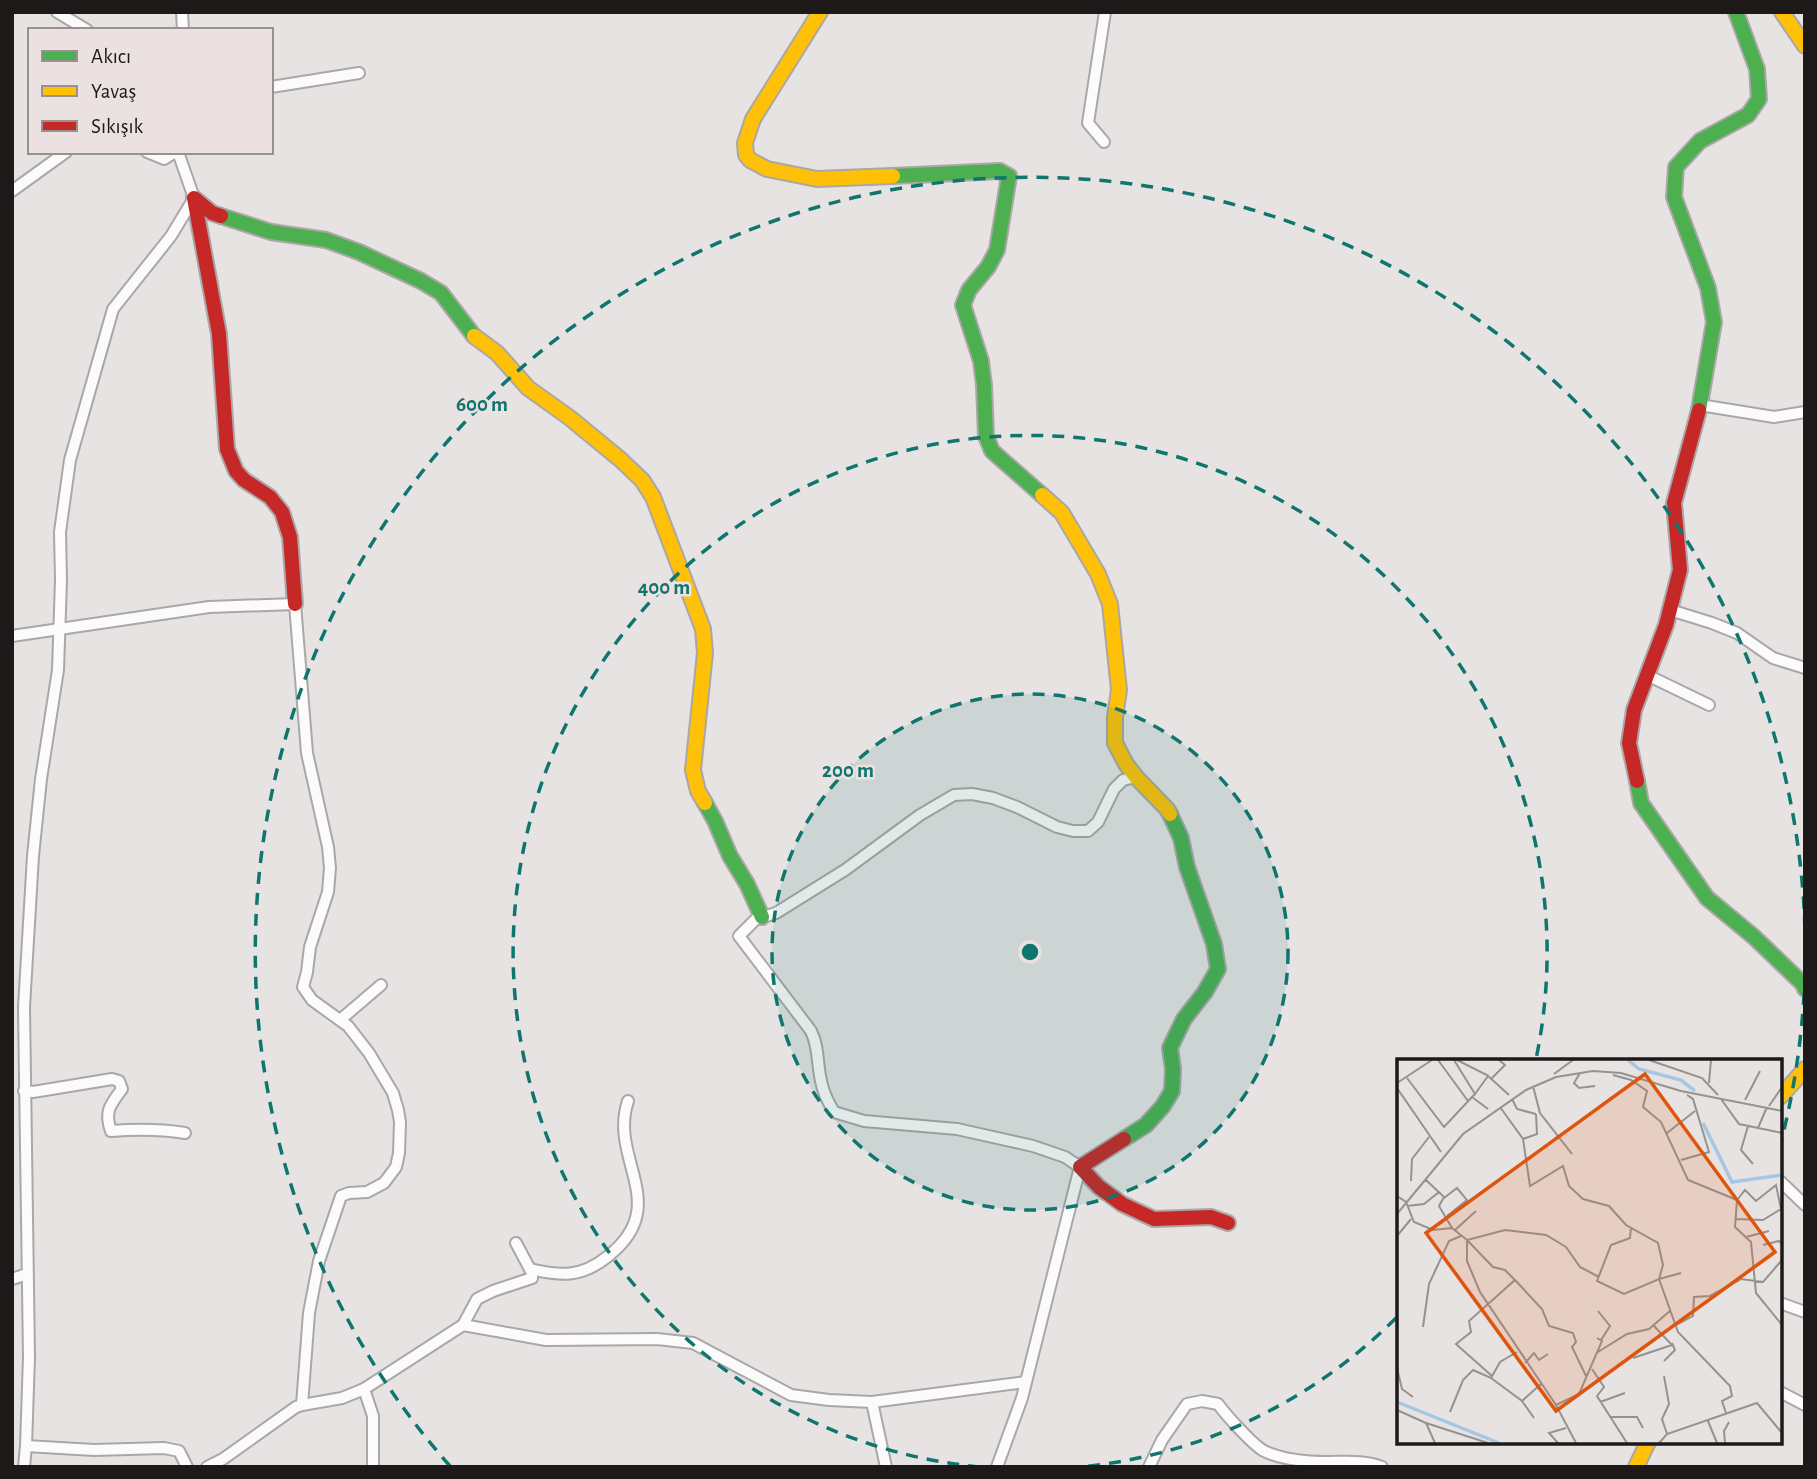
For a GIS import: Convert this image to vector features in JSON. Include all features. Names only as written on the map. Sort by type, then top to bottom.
[{"type":"main road","points":[[820,12],[753,119],[745,143],[746,155],[750,160],[767,169],[817,179],[1000,170],[1009,176],[997,250],[988,267],[969,290],[963,305],[981,361],[986,436],[992,451],[1062,513],[1098,574],[1110,604],[1117,661],[1119,690],[1115,743],[1136,777],[1167,809],[1181,838],[1187,867],[1214,944],[1218,969],[1205,992],[1184,1019],[1170,1048],[1172,1091],[1163,1107],[1146,1125],[1080,1167],[1099,1187],[1122,1204],[1154,1219],[1211,1217],[1228,1223]]},
{"type":"main road","points":[[1736,12],[1757,69],[1759,99],[1748,115],[1700,141],[1676,167],[1674,197],[1708,288],[1714,322],[1700,405],[1674,503],[1680,570],[1666,625],[1634,710],[1629,743],[1641,803],[1707,898],[1755,937],[1805,989]]},
{"type":"main road","points":[[1782,12],[1805,46]]},
{"type":"main road","points":[[194,198],[219,334],[227,449],[236,471],[270,498],[282,512],[290,537],[295,604]]},
{"type":"main road","points":[[194,198],[212,213],[223,217],[271,232],[337,244],[421,281],[441,293],[471,334],[497,353],[528,388],[570,418],[642,480],[653,497],[703,629],[705,653],[693,770],[698,791],[762,917]]},
{"type":"main road","points":[[1782,1095],[1805,1069]]},
{"type":"main road","points":[[1636,1467],[1647,1444]]},
{"type":"street","points":[[57,12],[84,28]]},
{"type":"street","points":[[1104,142],[1088,124],[1105,12]]},
{"type":"street","points":[[273,87],[359,73]]},
{"type":"street","points":[[12,191],[63,154]]},
{"type":"street","points":[[152,154],[164,159],[173,154]]},
{"type":"street","points":[[24,1467],[29,1357],[24,1091],[18,1007],[41,779],[58,670],[60,532],[70,460],[113,309],[171,236],[194,198],[178,154]]},
{"type":"street","points":[[1700,405],[1774,417],[1805,412]]},
{"type":"street","points":[[12,636],[209,607],[295,604],[307,753],[331,867],[328,892],[310,947],[303,987],[312,1000],[348,1026],[369,1053],[393,1093],[400,1122],[396,1167],[384,1183],[368,1192],[341,1196],[320,1261],[309,1313],[302,1405]]},
{"type":"street","points":[[1670,610],[1712,622],[1737,633],[1773,658],[1805,668]]},
{"type":"street","points":[[1647,676],[1709,705]]},
{"type":"street","points":[[997,1467],[1022,1398],[1080,1167],[1065,1157],[1033,1146],[957,1129],[864,1121],[834,1112],[820,1080],[816,1041],[811,1031],[739,936],[755,919],[776,913],[845,870],[920,815],[954,795],[972,794],[993,798],[1057,827],[1088,831],[1098,822],[1114,789],[1123,780],[1136,777]]},
{"type":"street","points":[[340,1020],[381,985]]},
{"type":"street","points":[[24,1091],[33,1092],[112,1079],[118,1082],[122,1089],[107,1112],[111,1131],[130,1129],[185,1133]]},
{"type":"street","points":[[530,1269],[560,1275],[578,1273],[600,1263],[622,1246],[639,1207],[626,1144],[625,1111],[628,1101]]},
{"type":"street","points":[[1782,1183],[1805,1205]]},
{"type":"street","points":[[207,1467],[302,1405],[342,1398],[364,1389],[463,1325],[477,1300],[532,1278],[516,1243]]},
{"type":"street","points":[[12,1279],[27,1274]]},
{"type":"street","points":[[1782,1304],[1805,1312]]},
{"type":"street","points":[[463,1325],[546,1340],[657,1339],[693,1343],[791,1395],[829,1400],[872,1402],[1026,1382]]},
{"type":"street","points":[[364,1389],[373,1416],[373,1467]]},
{"type":"street","points":[[1782,1393],[1805,1405]]},
{"type":"street","points":[[1149,1467],[1162,1440],[1187,1404],[1202,1401],[1218,1404],[1262,1450],[1292,1460],[1358,1461],[1382,1467]]},
{"type":"street","points":[[872,1402],[886,1467]]},
{"type":"street","points":[[26,1446],[94,1450],[164,1448],[179,1451],[186,1466]]},
{"type":"traffic: fast","points":[[1699,410],[1714,322],[1708,288],[1674,197],[1676,167],[1700,141],[1748,115],[1759,99],[1757,69],[1736,12]]},
{"type":"traffic: fast","points":[[893,176],[1000,171],[1009,176],[997,250],[988,267],[969,290],[963,305],[981,361],[986,436],[992,451],[1042,495]]},
{"type":"traffic: fast","points":[[221,216],[271,232],[326,240],[421,281],[441,293],[474,336]]},
{"type":"traffic: fast","points":[[1637,781],[1641,803],[1707,898],[1754,937],[1805,989]]},
{"type":"traffic: fast","points":[[705,803],[762,917]]},
{"type":"traffic: fast","points":[[1124,1139],[1146,1125],[1172,1091],[1170,1048],[1184,1019],[1205,992],[1218,969],[1214,944],[1187,867],[1181,838],[1170,814]]},
{"type":"traffic: slow","points":[[820,12],[753,119],[745,143],[746,155],[767,169],[817,179],[893,176]]},
{"type":"traffic: slow","points":[[1782,12],[1805,46]]},
{"type":"traffic: slow","points":[[474,336],[497,353],[528,388],[621,460],[642,480],[653,497],[703,629],[705,653],[693,770],[698,791],[705,803]]},
{"type":"traffic: slow","points":[[1042,495],[1062,513],[1098,574],[1110,604],[1119,690],[1115,743],[1136,777],[1170,814]]},
{"type":"traffic: slow","points":[[1782,1095],[1805,1069]]},
{"type":"traffic: slow","points":[[1636,1467],[1647,1444]]},
{"type":"traffic: jam","points":[[221,216],[212,213],[194,198],[219,334],[227,449],[236,471],[244,480],[270,497],[282,512],[290,537],[295,604]]},
{"type":"traffic: jam","points":[[1637,781],[1629,743],[1634,710],[1666,625],[1680,570],[1674,503],[1699,410]]},
{"type":"traffic: jam","points":[[1124,1139],[1080,1167],[1099,1187],[1122,1204],[1154,1219],[1211,1217],[1228,1223]]}]
